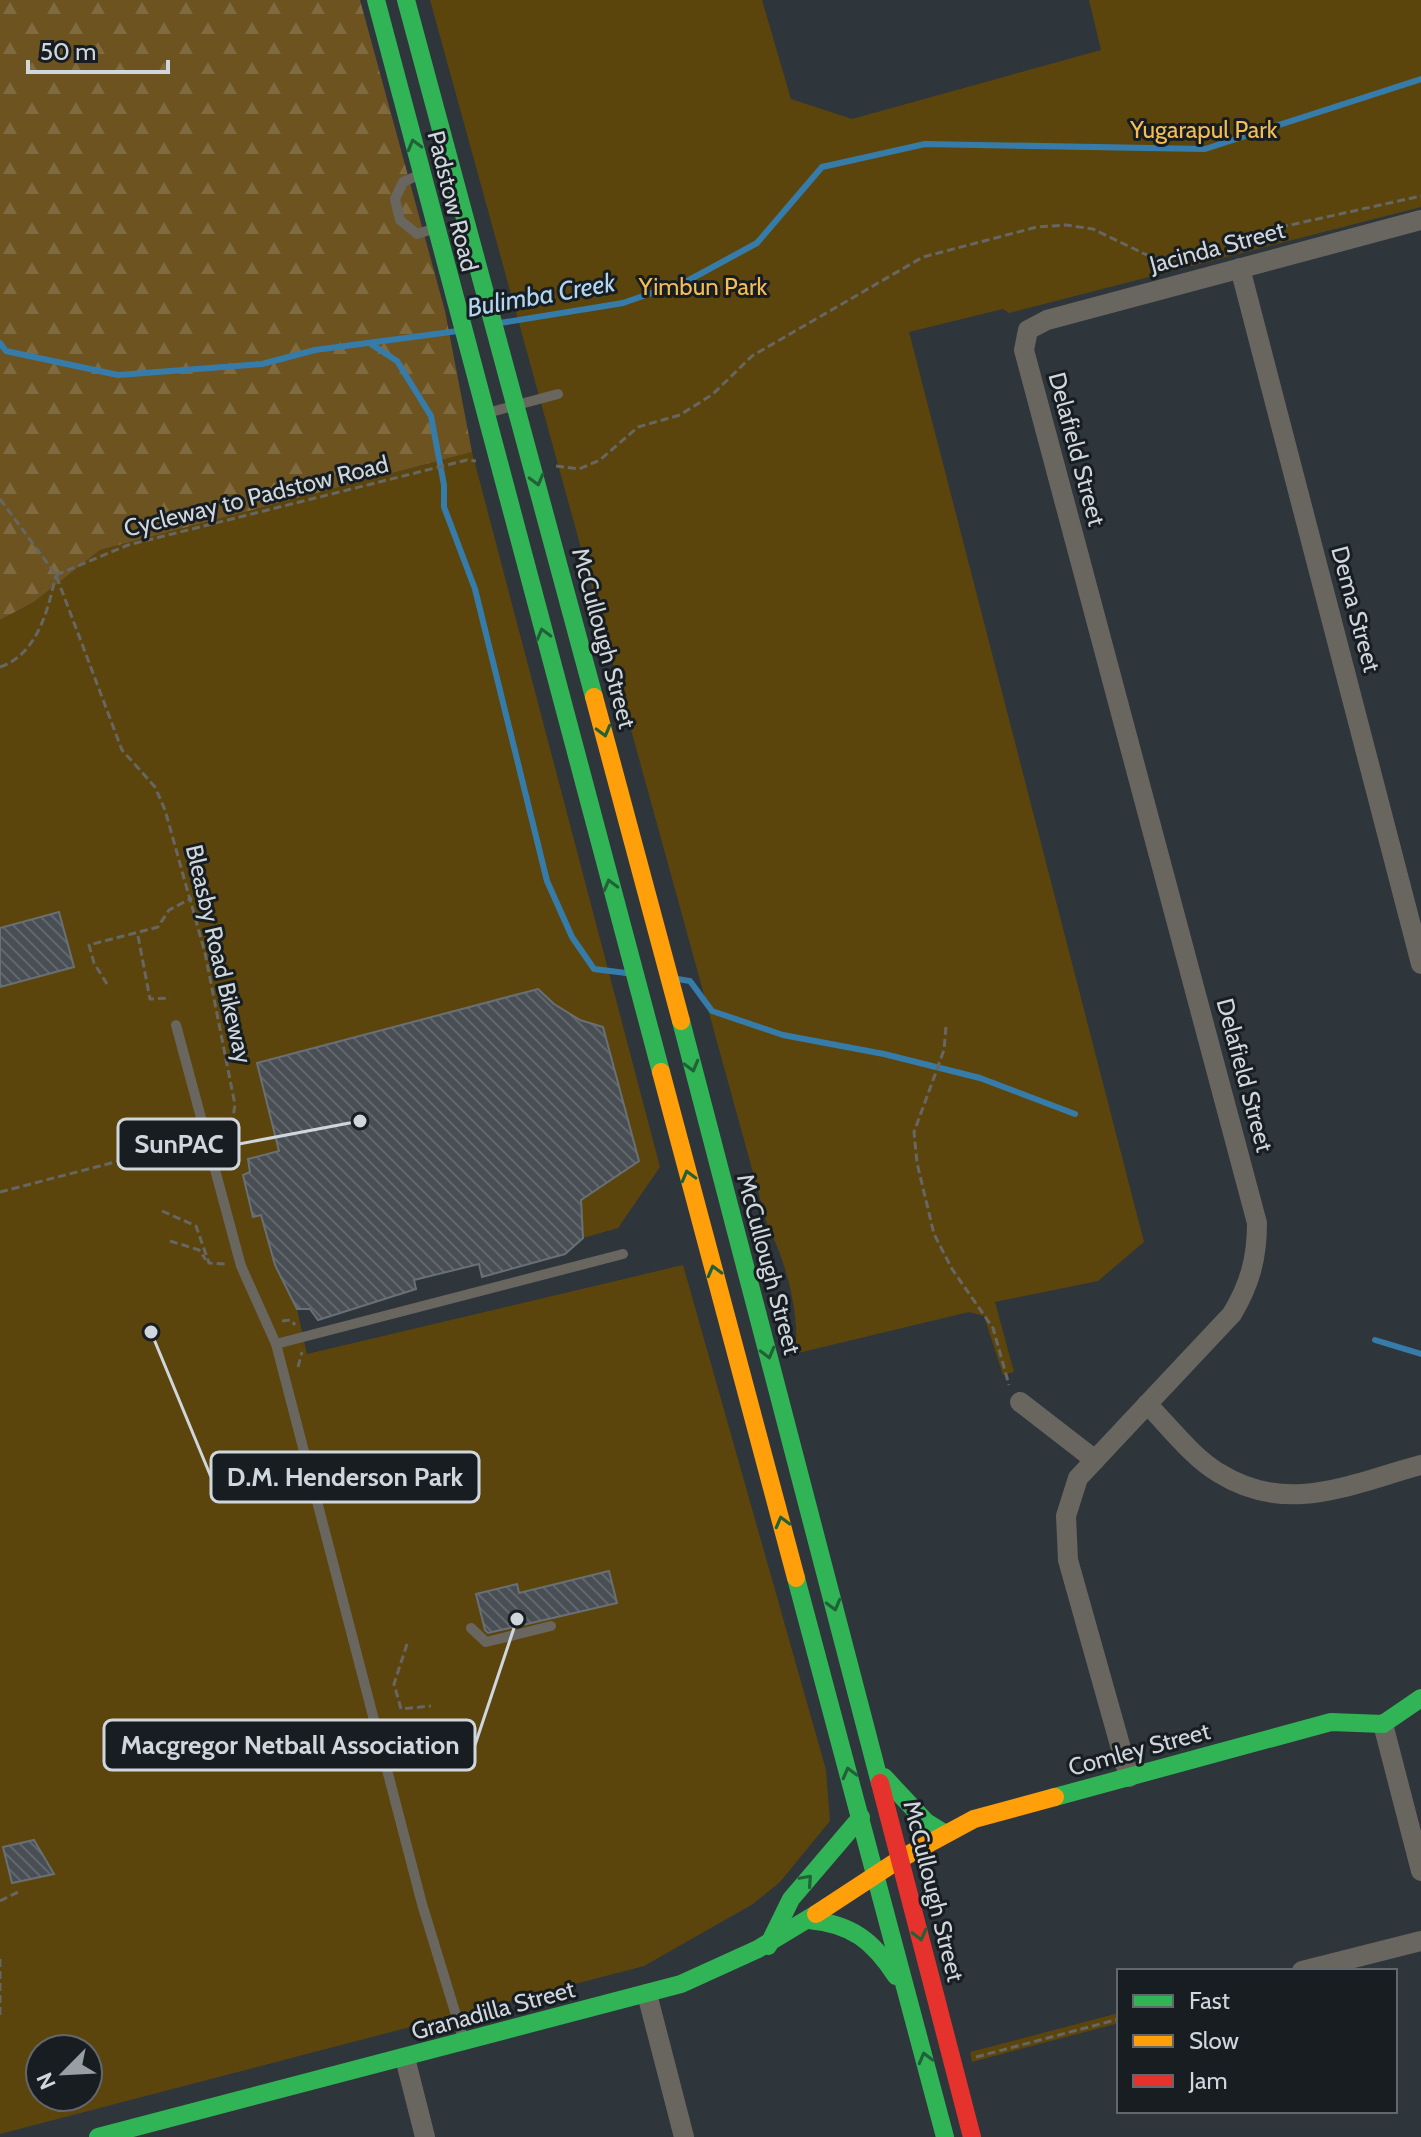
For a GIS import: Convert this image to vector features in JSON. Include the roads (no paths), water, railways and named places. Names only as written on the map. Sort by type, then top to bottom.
[{"type":"main road","name":"Padstow Road","points":[[376,0],[483,414]]},
{"type":"main road","name":"Padstow Road","points":[[406,0],[517,405]]},
{"type":"main road","name":"McCullough Street","points":[[517,405],[972,2137]]},
{"type":"main road","name":"McCullough Street","points":[[483,414],[945,2137]]},
{"type":"main road","points":[[1383,1724],[1421,1698]]},
{"type":"main road","name":"Comley Street","points":[[877,1876],[944,1833],[974,1819],[1331,1722],[1383,1724]]},
{"type":"main road","points":[[877,1769],[906,1804],[944,1833]]},
{"type":"main road","points":[[767,1946],[791,1899],[861,1817]]},
{"type":"main road","name":"Granadilla Street","points":[[98,2137],[166,2129],[405,2058],[647,1994],[713,1973],[767,1946],[877,1876]]},
{"type":"main road","points":[[809,1920],[840,1921],[859,1930],[884,1957],[908,1993]]},
{"type":"street","name":"Jacinda Street","points":[[1028,330],[1047,320],[1421,220]]},
{"type":"street","name":"Dema Street","points":[[1240,268],[1421,964]]},
{"type":"street","name":"Delafield Street","points":[[1028,330],[1024,350],[1257,1223],[1257,1258],[1245,1293],[1232,1314],[1078,1478],[1066,1516],[1068,1560],[1129,1777]]},
{"type":"street","points":[[1020,1402],[1095,1460]]},
{"type":"street","points":[[1147,1404],[1216,1472],[1251,1489],[1279,1497],[1312,1495],[1421,1465]]},
{"type":"street","points":[[1383,1724],[1421,1871]]},
{"type":"street","points":[[1310,1969],[1421,1941]]},
{"type":"street","points":[[647,1994],[684,2137]]},
{"type":"street","points":[[405,2058],[425,2137]]},
{"type":"lane","points":[[421,174],[403,182],[395,199],[400,220],[417,234],[435,228],[450,215],[456,180]]},
{"type":"lane","points":[[483,414],[558,394]]},
{"type":"lane","points":[[176,1025],[241,1266],[276,1344],[422,1904],[442,1960],[464,2043]]},
{"type":"lane","points":[[703,1232],[733,1224]]},
{"type":"lane","points":[[276,1344],[623,1254]]},
{"type":"lane","points":[[471,1628],[486,1642],[551,1626]]},
{"type":"waterway","name":"Bulimba Creek","points":[[500,323],[623,303],[689,280],[757,243],[822,167],[925,144],[1205,149],[1421,79]]},
{"type":"waterway","name":"Bulimba Creek","points":[[0,343],[6,351],[118,375],[262,364],[315,350],[458,331]]},
{"type":"waterway","points":[[371,344],[397,361],[431,416],[444,485],[444,507],[475,589],[547,881],[572,937],[594,969],[626,973]]},
{"type":"waterway","points":[[677,979],[690,981],[712,1011],[783,1035],[884,1054],[980,1078],[1075,1114]]},
{"type":"waterway","points":[[1375,1340],[1421,1354]]},
{"type":"place","name":"SunPAC","points":[[360,1121]]},
{"type":"place","name":"D.M. Henderson Park","points":[[151,1332]]},
{"type":"place","name":"Macgregor Netball Association","points":[[517,1619]]},
{"type":"park label","name":"Yugarapul Park","points":[[1204,129]]},
{"type":"park label","name":"Yimbun Park","points":[[703,286]]}]
